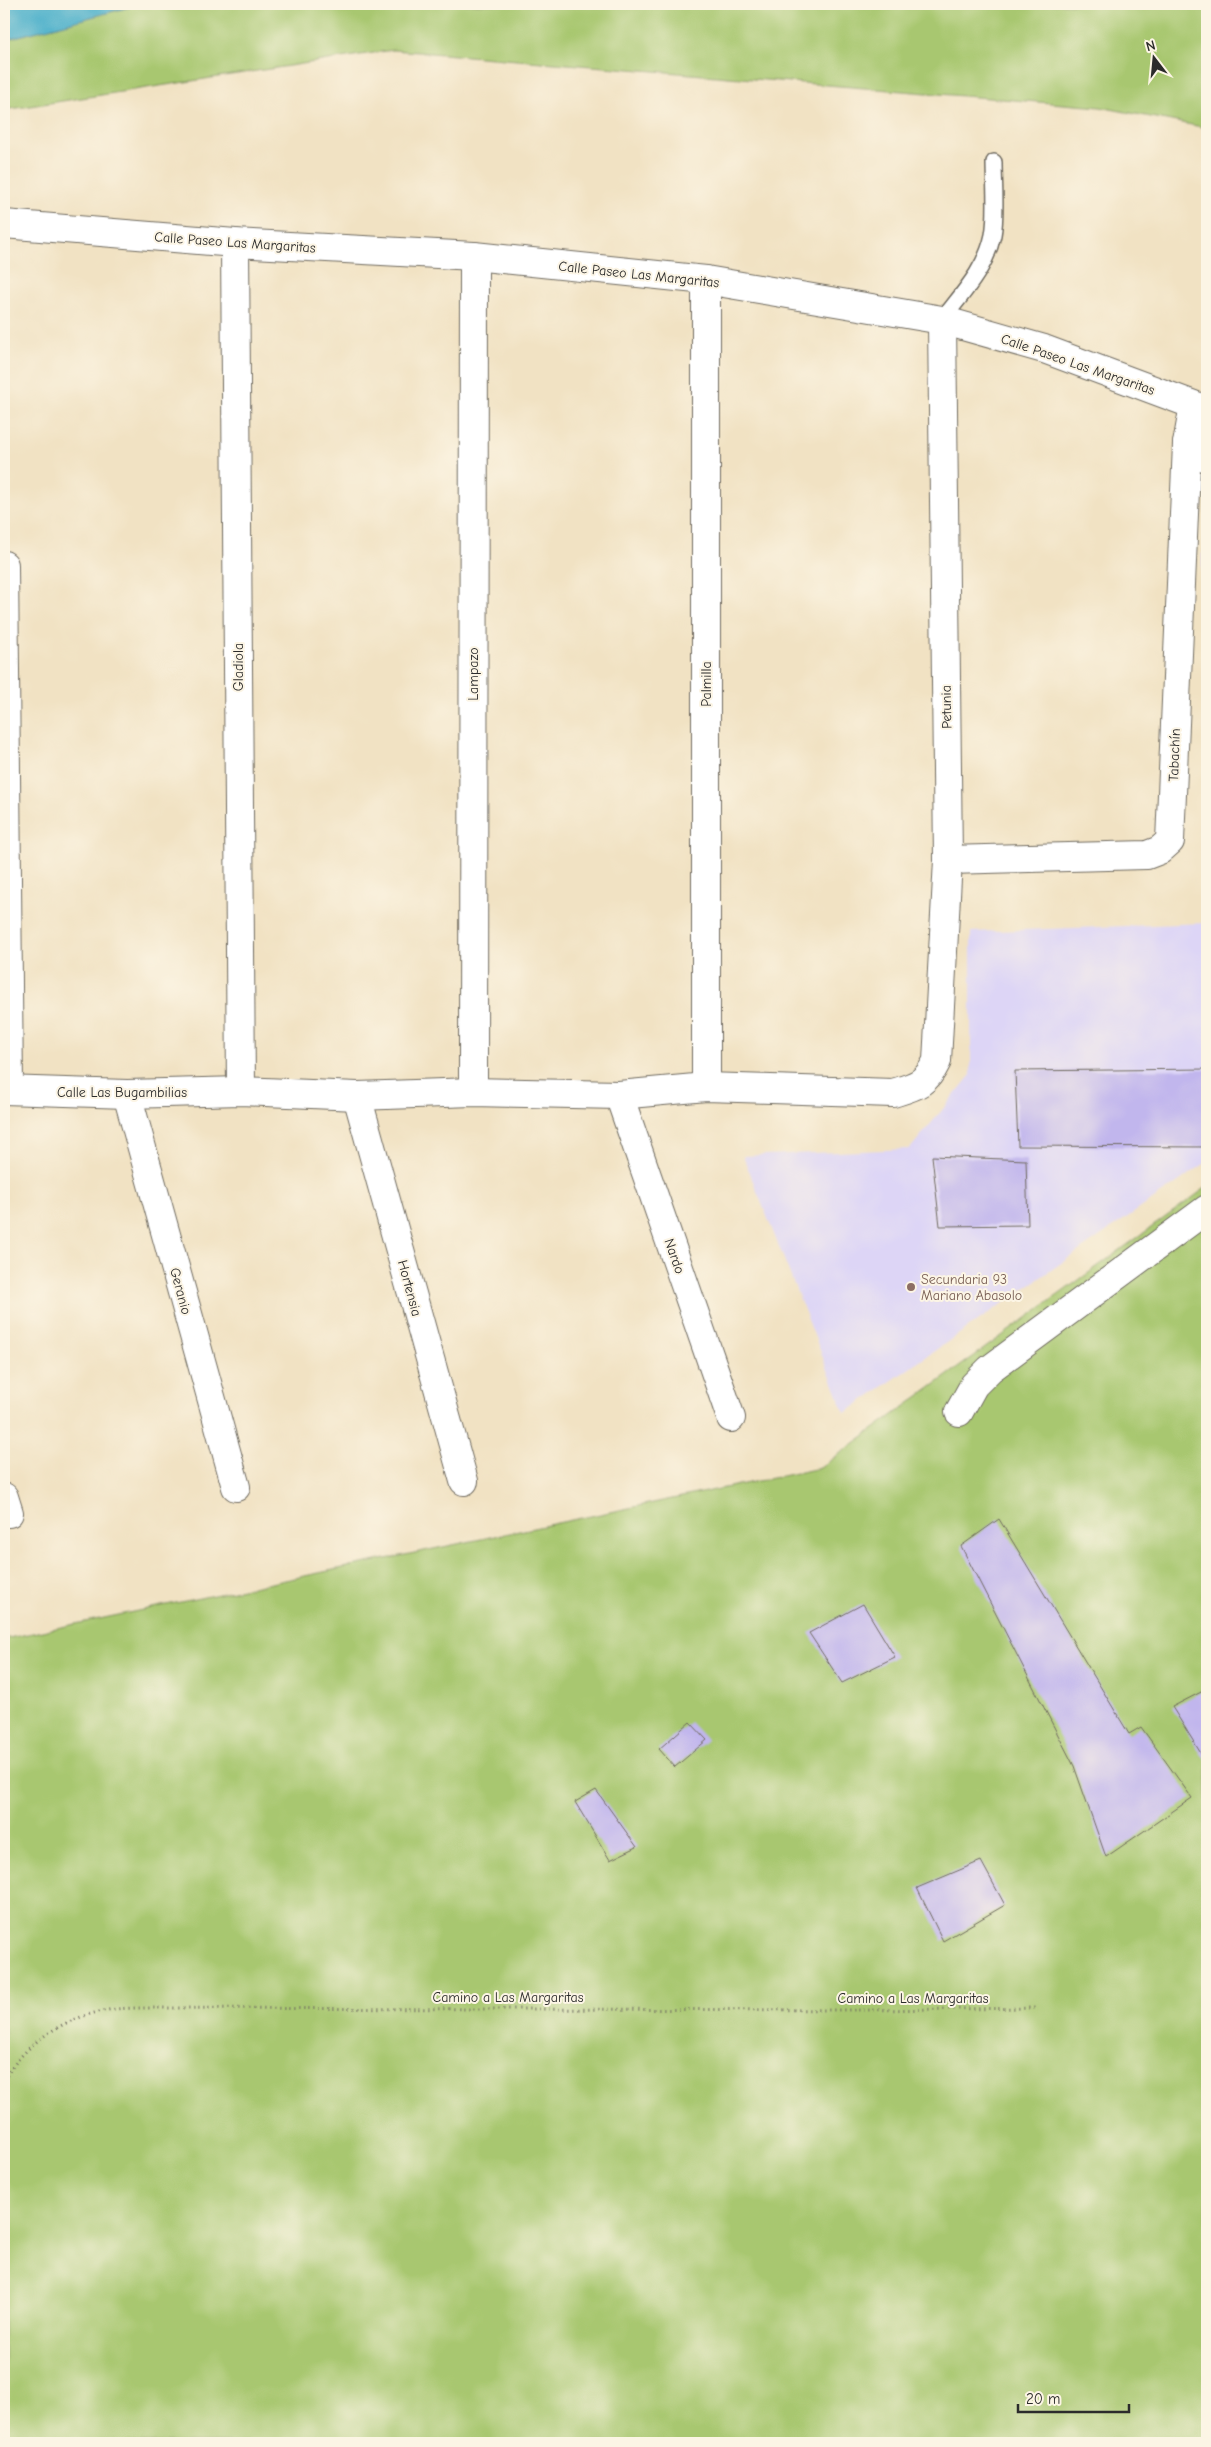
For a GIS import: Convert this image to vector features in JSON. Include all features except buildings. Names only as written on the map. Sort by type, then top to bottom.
[{"type":"street","name":"Calle Paseo Las Margaritas","points":[[4,224],[235,243],[474,256],[706,280],[942,320],[1044,349],[1200,406],[1197,451]]},
{"type":"street","name":"Gladiola","points":[[235,243],[241,1091]]},
{"type":"street","name":"Lampazo","points":[[473,1092],[474,256]]},
{"type":"street","name":"Palmilla","points":[[706,280],[706,1087]]},
{"type":"street","name":"Petunia","points":[[918,1086],[931,1075],[937,1061],[948,860],[942,320]]},
{"type":"street","name":"Tabachín","points":[[948,860],[1147,855],[1160,850],[1170,841],[1197,451]]},
{"type":"street","points":[[4,566],[6,1090]]},
{"type":"street","name":"Calle Las Bugambilias","points":[[6,1090],[127,1094],[241,1091],[357,1096],[473,1092],[619,1095],[706,1087],[893,1093],[918,1086]]},
{"type":"street","name":"Geranio","points":[[127,1094],[236,1487]]},
{"type":"street","name":"Nardo","points":[[619,1095],[731,1418]]},
{"type":"street","name":"Hortensia","points":[[357,1096],[464,1481]]},
{"type":"street","points":[[959,1412],[974,1385],[990,1369],[1207,1209]]},
{"type":"lane","points":[[942,320],[979,272],[988,254],[993,234],[994,162]]},
{"type":"path","name":"Camino a Las Margaritas","points":[[4,2080],[12,2066],[43,2036],[76,2018],[104,2010],[146,2008],[848,2010],[1038,2008]]},
{"type":"shaded area","points":[[1202,553],[1207,556],[1207,905]]},
{"type":"shaded area","name":"Secundaria 93 Mariano Abasolo","points":[[1207,923],[1207,1162],[845,1413],[743,1156],[910,1149],[971,1075],[971,932]]},
{"type":"green space","points":[[4,4],[1207,4],[1207,128],[1100,107],[393,50],[4,110]]},
{"type":"green space","points":[[1207,1187],[1207,2443],[4,2443],[4,1639],[820,1468]]},
{"type":"water","points":[[4,4],[141,4],[4,40]]},
{"type":"place","name":"Secundaria 93 Mariano Abasolo","points":[[911,1287]]}]
